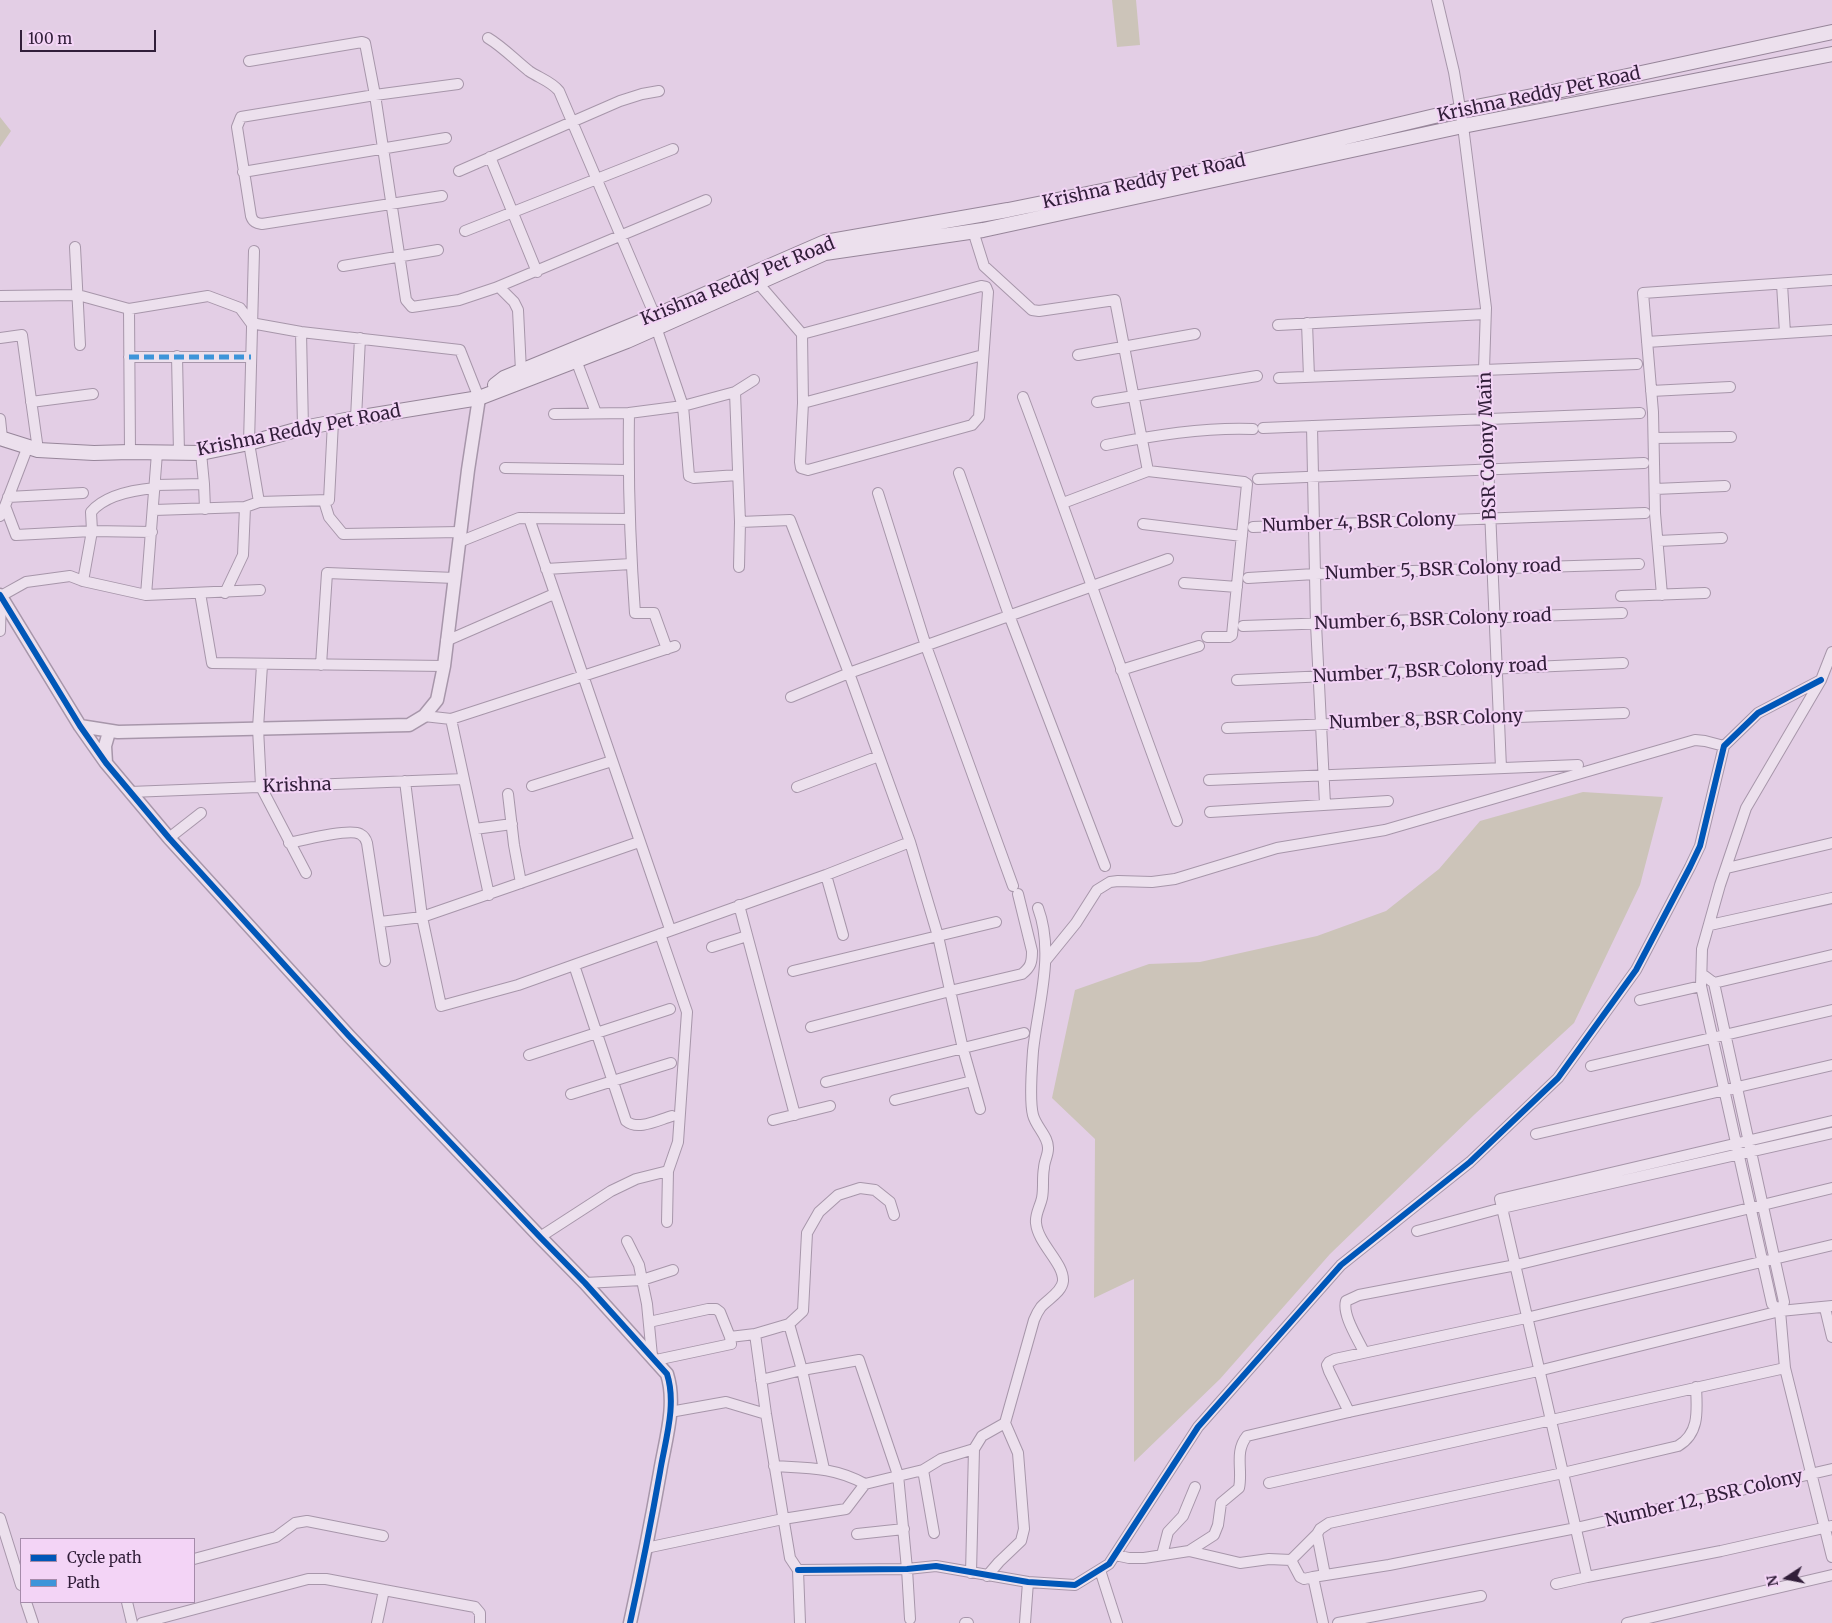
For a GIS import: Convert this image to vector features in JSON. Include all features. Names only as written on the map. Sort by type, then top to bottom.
[{"type":"main road","name":"Krishna Reddy Pet Road","points":[[1,438],[33,448],[94,453],[201,453],[333,422],[479,398],[627,341],[656,322],[825,242],[1008,210],[1210,168],[1460,110],[1832,32]]},
{"type":"main road","name":"Krishna Reddy Pet Road","points":[[479,398],[504,378],[758,283],[825,253],[973,231],[1463,126],[1832,54]]},
{"type":"street","name":"BSR Colony Main","points":[[1438,0],[1454,72],[1463,126],[1486,308],[1484,369],[1490,470],[1501,768]]},
{"type":"street","points":[[488,38],[500,45],[529,71],[554,85],[559,91],[656,322],[683,406],[689,476],[694,478],[738,475]]},
{"type":"street","points":[[249,60],[365,43],[375,95],[406,300],[412,307],[459,300],[499,286],[537,272],[706,200]]},
{"type":"street","points":[[442,196],[262,224],[256,223],[253,221],[236,132],[238,121],[242,117],[375,95],[458,84]]},
{"type":"street","points":[[459,171],[633,96],[659,92]]},
{"type":"street","points":[[243,172],[446,138]]},
{"type":"street","points":[[465,231],[673,149]]},
{"type":"street","points":[[490,157],[537,272]]},
{"type":"street","points":[[973,231],[984,266],[1032,310],[1115,300],[1148,471]]},
{"type":"street","points":[[75,246],[80,345]]},
{"type":"street","points":[[343,266],[438,250]]},
{"type":"street","points":[[254,251],[249,443],[259,502]]},
{"type":"street","points":[[1662,595],[1655,489],[1654,438],[1643,293],[1832,280]]},
{"type":"street","points":[[758,283],[802,334],[803,403],[800,462],[802,468],[808,470],[972,425],[979,417],[988,292],[986,287],[981,286],[802,334]]},
{"type":"street","points":[[1782,284],[1785,333]]},
{"type":"street","points":[[499,286],[514,302],[518,310],[521,371]]},
{"type":"street","points":[[0,296],[78,295],[129,309],[208,296],[240,308],[251,323],[301,332],[460,350],[479,398],[459,537],[444,666],[437,700],[424,716],[409,726],[109,732],[80,726]]},
{"type":"street","points":[[129,309],[130,452]]},
{"type":"street","points":[[1278,325],[1485,314]]},
{"type":"street","points":[[1307,323],[1309,377]]},
{"type":"street","points":[[1647,342],[1832,330]]},
{"type":"street","points":[[301,332],[304,428]]},
{"type":"street","points":[[1078,355],[1196,334]]},
{"type":"street","points":[[0,338],[22,335],[31,402],[33,448],[4,506],[16,535],[92,531],[152,532]]},
{"type":"street","points":[[356,418],[360,338]]},
{"type":"street","points":[[803,403],[983,355]]},
{"type":"street","points":[[176,356],[179,453]]},
{"type":"street","points":[[130,357],[250,357]]},
{"type":"street","points":[[576,360],[596,413]]},
{"type":"street","points":[[1279,378],[1637,364]]},
{"type":"street","points":[[1096,402],[1257,376]]},
{"type":"street","points":[[554,414],[629,413],[683,406],[735,392],[754,380]]},
{"type":"street","points":[[1651,391],[1730,386]]},
{"type":"street","points":[[735,392],[740,522],[739,567]]},
{"type":"street","points":[[31,402],[93,394]]},
{"type":"street","points":[[1023,397],[1063,503],[1090,586],[1177,820]]},
{"type":"street","points":[[424,716],[451,719],[671,648],[654,613],[635,612],[631,564],[628,470],[629,413]]},
{"type":"street","points":[[1106,445],[1141,438],[1220,428],[1258,429],[1640,413]]},
{"type":"street","points":[[0,418],[1,438]]},
{"type":"street","points":[[154,510],[246,507],[259,502],[329,500],[333,422]]},
{"type":"street","points":[[1312,426],[1316,624],[1325,804]]},
{"type":"street","points":[[1654,438],[1731,437]]},
{"type":"street","points":[[146,595],[158,453]]},
{"type":"street","points":[[201,453],[204,509]]},
{"type":"street","points":[[1258,479],[1644,463]]},
{"type":"street","points":[[505,468],[628,470]]},
{"type":"street","points":[[1063,503],[1148,471],[1244,482],[1248,486],[1232,634],[1229,637],[1207,637]]},
{"type":"street","points":[[959,473],[1009,615],[1105,866]]},
{"type":"street","points":[[83,581],[92,531],[90,512],[97,504],[134,490],[204,484]]},
{"type":"street","points":[[1655,489],[1725,486]]},
{"type":"street","points":[[4,506],[83,493]]},
{"type":"street","points":[[812,1027],[950,990],[1022,974],[1030,967],[1032,960],[1032,951],[1016,890],[926,646],[878,494]]},
{"type":"street","points":[[324,501],[329,517],[343,534],[459,537],[519,518],[630,519]]},
{"type":"street","points":[[225,593],[243,555],[246,507]]},
{"type":"street","name":"Number 4, BSR Colony","points":[[1253,527],[1646,513]]},
{"type":"street","points":[[529,518],[670,929]]},
{"type":"street","points":[[740,522],[790,520],[849,672],[910,842],[938,936],[963,1049],[980,1109]]},
{"type":"street","points":[[1143,524],[1242,536]]},
{"type":"street","points":[[1658,541],[1722,538]]},
{"type":"street","points":[[791,697],[849,672],[1168,559]]},
{"type":"street","points":[[546,569],[631,564]]},
{"type":"street","name":"Number 5, BSR Colony road","points":[[1248,578],[1315,574],[1638,564]]},
{"type":"street","points":[[321,666],[327,572],[455,578]]},
{"type":"street","points":[[0,595],[26,582],[70,576],[83,581],[146,595],[260,590]]},
{"type":"street","points":[[1184,583],[1237,587]]},
{"type":"street","points":[[1621,596],[1705,593]]},
{"type":"street","points":[[200,594],[212,663],[321,666],[444,666]]},
{"type":"street","points":[[446,641],[554,594]]},
{"type":"street","points":[[0,595],[0,631]]},
{"type":"street","points":[[0,595],[80,726],[106,763],[169,838],[349,1036],[585,1283],[667,1374],[672,1387],[670,1412],[646,1548],[630,1623]]},
{"type":"street","name":"Number 6, BSR Colony road","points":[[1244,626],[1622,614]]},
{"type":"street","points":[[1121,670],[1199,646]]},
{"type":"street","points":[[1780,1312],[1772,1304],[1701,986],[1702,949],[1720,885],[1746,808],[1821,680],[1831,656]]},
{"type":"street","name":"Number 7, BSR Colony road","points":[[1237,680],[1623,663]]},
{"type":"street","points":[[262,665],[258,728],[261,787],[306,873]]},
{"type":"street","points":[[798,1570],[908,1569],[936,1566],[1028,1582],[1076,1586],[1109,1564],[1198,1427],[1341,1265],[1470,1162],[1558,1078],[1636,970],[1690,867],[1700,846],[1724,746],[1758,713],[1821,680]]},
{"type":"street","name":"Number 8, BSR Colony","points":[[1227,728],[1624,713]]},
{"type":"street","points":[[451,719],[489,894]]},
{"type":"street","points":[[106,763],[105,746],[109,732]]},
{"type":"street","points":[[1046,960],[1076,923],[1097,890],[1110,882],[1152,882],[1175,879],[1277,848],[1385,830],[1690,741],[1705,741],[1724,746]]},
{"type":"street","points":[[797,787],[879,756]]},
{"type":"street","points":[[532,786],[612,761]]},
{"type":"street","points":[[1209,780],[1578,765]]},
{"type":"street","name":"Krishna","points":[[130,792],[464,779]]},
{"type":"street","points":[[405,781],[422,917],[441,1006],[518,984],[574,965],[670,929],[826,875],[910,842]]},
{"type":"street","points":[[508,794],[521,883]]},
{"type":"street","points":[[1210,812],[1388,801]]},
{"type":"street","points":[[169,838],[201,813]]},
{"type":"street","points":[[475,829],[512,824]]},
{"type":"street","points":[[289,843],[348,832],[359,833],[365,837],[385,961]]},
{"type":"street","points":[[380,922],[422,917],[640,842]]},
{"type":"street","points":[[1727,868],[1832,843]]},
{"type":"street","points":[[826,875],[843,935]]},
{"type":"street","points":[[1710,925],[1832,898]]},
{"type":"street","points":[[738,905],[795,1115]]},
{"type":"street","points":[[987,1576],[1021,1541],[1024,1529],[1018,1453],[1005,1423],[1034,1320],[1039,1309],[1060,1289],[1063,1282],[1059,1268],[1042,1241],[1036,1223],[1036,1214],[1044,1188],[1044,1167],[1048,1150],[1047,1143],[1035,1122],[1031,1102],[1034,1051],[1046,960],[1042,919],[1038,908]]},
{"type":"street","points":[[793,971],[996,922]]},
{"type":"street","points":[[660,934],[687,1012],[678,1142],[668,1171],[667,1222]]},
{"type":"street","points":[[712,947],[747,936]]},
{"type":"street","points":[[1714,983],[1832,954]]},
{"type":"street","points":[[574,965],[626,1121],[631,1125],[639,1126],[672,1116]]},
{"type":"street","points":[[1702,974],[1714,983],[1726,1035],[1784,1302],[1780,1312],[1785,1368],[1812,1474],[1828,1527],[1832,1557]]},
{"type":"street","points":[[1640,1000],[1701,986]]},
{"type":"street","points":[[530,1055],[670,1009]]},
{"type":"street","points":[[1591,1066],[1832,1010]]},
{"type":"street","points":[[826,1082],[1024,1033]]},
{"type":"street","points":[[571,1094],[671,1063]]},
{"type":"street","points":[[1536,1134],[1832,1065]]},
{"type":"street","points":[[895,1100],[972,1081]]},
{"type":"street","points":[[773,1120],[830,1106]]},
{"type":"street","points":[[1587,1577],[1538,1371],[1500,1199],[1832,1121]]},
{"type":"street","points":[[1417,1231],[1502,1208],[1832,1133]]},
{"type":"street","points":[[540,1237],[612,1192],[636,1180],[668,1171]]},
{"type":"street","points":[[730,1337],[756,1334],[789,1324],[803,1311],[807,1233],[819,1212],[838,1195],[860,1188],[875,1190],[890,1202],[894,1215]]},
{"type":"street","points":[[1364,1352],[1346,1314],[1345,1307],[1346,1301],[1359,1295],[1516,1265],[1832,1188]]},
{"type":"street","points":[[627,1241],[639,1265],[654,1358]]},
{"type":"street","points":[[1349,1412],[1328,1372],[1327,1365],[1335,1359],[1526,1318],[1832,1245]]},
{"type":"street","points":[[585,1283],[642,1280],[672,1270]]},
{"type":"street","points":[[1189,1551],[1214,1535],[1218,1525],[1221,1504],[1239,1488],[1240,1449],[1247,1436],[1538,1371],[1780,1312],[1829,1307],[1832,1337]]},
{"type":"street","points":[[649,1322],[716,1309],[720,1312],[731,1344],[654,1358]]},
{"type":"street","points":[[789,1324],[802,1370],[824,1469]]},
{"type":"street","points":[[756,1334],[761,1380],[783,1519],[790,1558],[798,1570],[800,1623]]},
{"type":"street","points":[[761,1380],[802,1370],[858,1360],[898,1475],[908,1569],[909,1622]]},
{"type":"street","points":[[1270,1483],[1785,1368]]},
{"type":"street","points":[[1115,1555],[1130,1558],[1189,1551],[1240,1563],[1268,1559],[1291,1560],[1329,1523],[1563,1473],[1678,1446],[1688,1440],[1693,1433],[1696,1387]]},
{"type":"street","points":[[670,1412],[726,1402],[766,1414]]},
{"type":"street","points":[[971,1573],[974,1449],[982,1436],[1005,1423]]},
{"type":"street","points":[[646,1548],[783,1519],[846,1509],[865,1484],[923,1470],[941,1459],[974,1449]]},
{"type":"street","points":[[774,1466],[824,1469],[850,1476],[865,1484]]},
{"type":"street","name":"Number 12, BSR Colony","points":[[1313,1577],[1389,1565],[1576,1528],[1832,1469]]},
{"type":"street","points":[[923,1470],[934,1533]]},
{"type":"street","points":[[1162,1555],[1168,1532],[1183,1516],[1195,1487]]},
{"type":"street","points":[[0,1518],[20,1582]]},
{"type":"street","points":[[195,1559],[276,1537],[294,1523],[300,1521],[383,1536]]},
{"type":"street","points":[[1556,1584],[1721,1551],[1828,1527]]},
{"type":"street","points":[[857,1534],[904,1529]]},
{"type":"street","points":[[1317,1534],[1325,1575]]},
{"type":"street","points":[[1291,1560],[1300,1578],[1313,1577],[1323,1623]]},
{"type":"street","points":[[1100,1570],[1117,1623]]},
{"type":"street","points":[[1627,1623],[1832,1576]]},
{"type":"street","points":[[142,1623],[308,1579],[326,1579],[475,1607],[480,1613],[480,1623]]},
{"type":"street","points":[[1025,1623],[1028,1582]]},
{"type":"street","points":[[377,1623],[384,1590]]},
{"type":"street","points":[[1338,1623],[1481,1596]]},
{"type":"street","points":[[26,1603],[33,1623]]},
{"type":"street","points":[[127,1603],[132,1623]]},
{"type":"shaded area","points":[[1112,0],[1136,0],[1140,45],[1117,47]]},
{"type":"shaded area","points":[[0,117],[11,131],[0,147]]},
{"type":"shaded area","points":[[1583,792],[1663,797],[1640,885],[1574,1023],[1475,1114],[1330,1254],[1220,1379],[1134,1462],[1134,1279],[1094,1298],[1095,1139],[1052,1098],[1075,990],[1149,964],[1200,962],[1317,936],[1386,911],[1439,869],[1480,821]]},
{"type":"marked path","points":[[129,357],[251,357]]},
{"type":"cycle path","points":[[0,595],[80,726],[106,763],[169,838],[349,1036],[585,1283],[667,1374],[671,1398],[669,1423],[630,1623]]},
{"type":"cycle path","points":[[798,1570],[907,1569],[936,1566],[1028,1582],[1075,1585],[1109,1564],[1198,1427],[1341,1265],[1470,1162],[1558,1078],[1636,970],[1690,867],[1700,846],[1724,746],[1758,713],[1821,680]]}]
